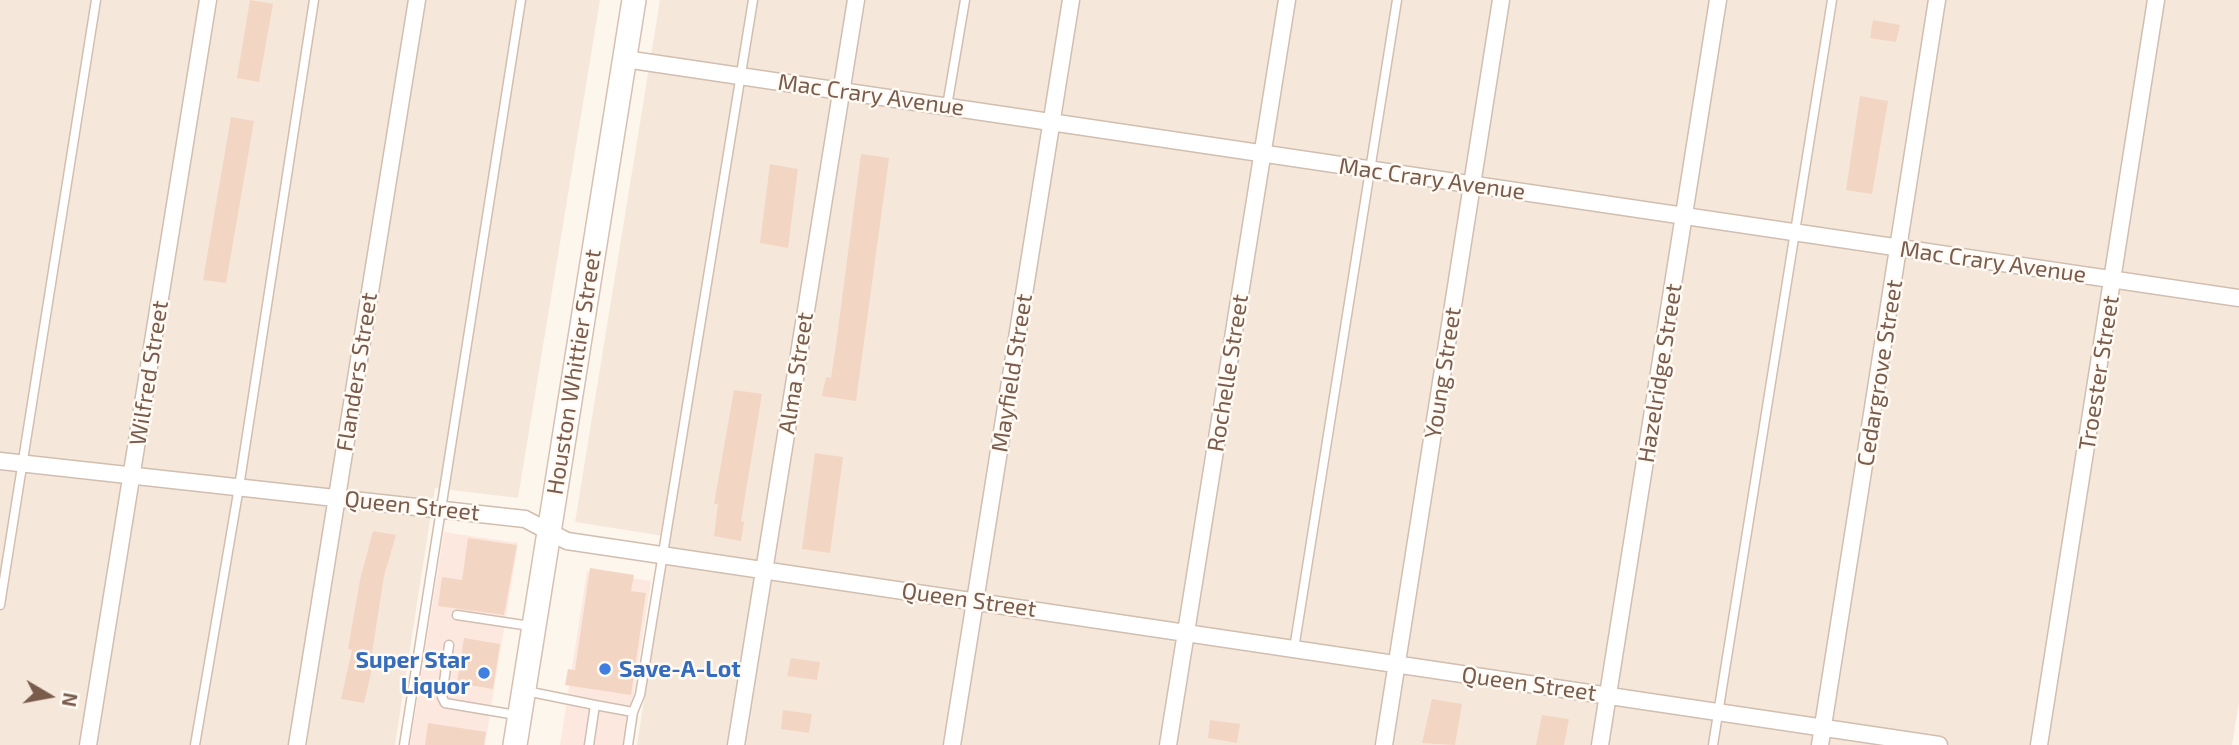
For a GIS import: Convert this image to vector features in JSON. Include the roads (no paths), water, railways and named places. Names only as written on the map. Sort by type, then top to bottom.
[{"type":"street","name":"Wilfred Street","points":[[88,745],[208,0]]},
{"type":"street","name":"Flanders Street","points":[[297,745],[417,0]]},
{"type":"street","name":"Houston Whittier Street","points":[[514,745],[634,0]]},
{"type":"street","name":"Alma Street","points":[[737,745],[856,0]]},
{"type":"street","name":"Mayfield Street","points":[[952,745],[1071,0]]},
{"type":"street","name":"Rochelle Street","points":[[1168,745],[1287,0]]},
{"type":"street","name":"Young Street","points":[[1384,745],[1501,0]]},
{"type":"street","name":"Hazelridge Street","points":[[1600,745],[1718,0]]},
{"type":"street","name":"Cedargrove Street","points":[[1820,745],[1937,0]]},
{"type":"street","name":"Troester Street","points":[[2039,745],[2156,0]]},
{"type":"street","name":"Mac Crary Avenue","points":[[625,58],[2239,298]]},
{"type":"street","name":"Queen Street","points":[[0,461],[525,519],[567,541],[1939,745]]},
{"type":"lane","points":[[0,605],[96,0]]},
{"type":"lane","points":[[195,745],[239,487],[314,0]]},
{"type":"lane","points":[[404,745],[521,0]]},
{"type":"lane","points":[[628,745],[633,712],[640,695],[753,0]]},
{"type":"lane","points":[[947,106],[965,0]]},
{"type":"lane","points":[[1294,649],[1397,0]]},
{"type":"lane","points":[[1713,745],[1832,0]]},
{"type":"lane","points":[[457,615],[533,627]]},
{"type":"lane","points":[[449,645],[442,697],[445,704],[519,715]]},
{"type":"lane","points":[[523,691],[633,712]]},
{"type":"lane","points":[[589,745],[595,705]]},
{"type":"place","name":"Save-A-Lot","points":[[605,669]]},
{"type":"place","name":"Super Star Liquor","points":[[484,673]]}]
